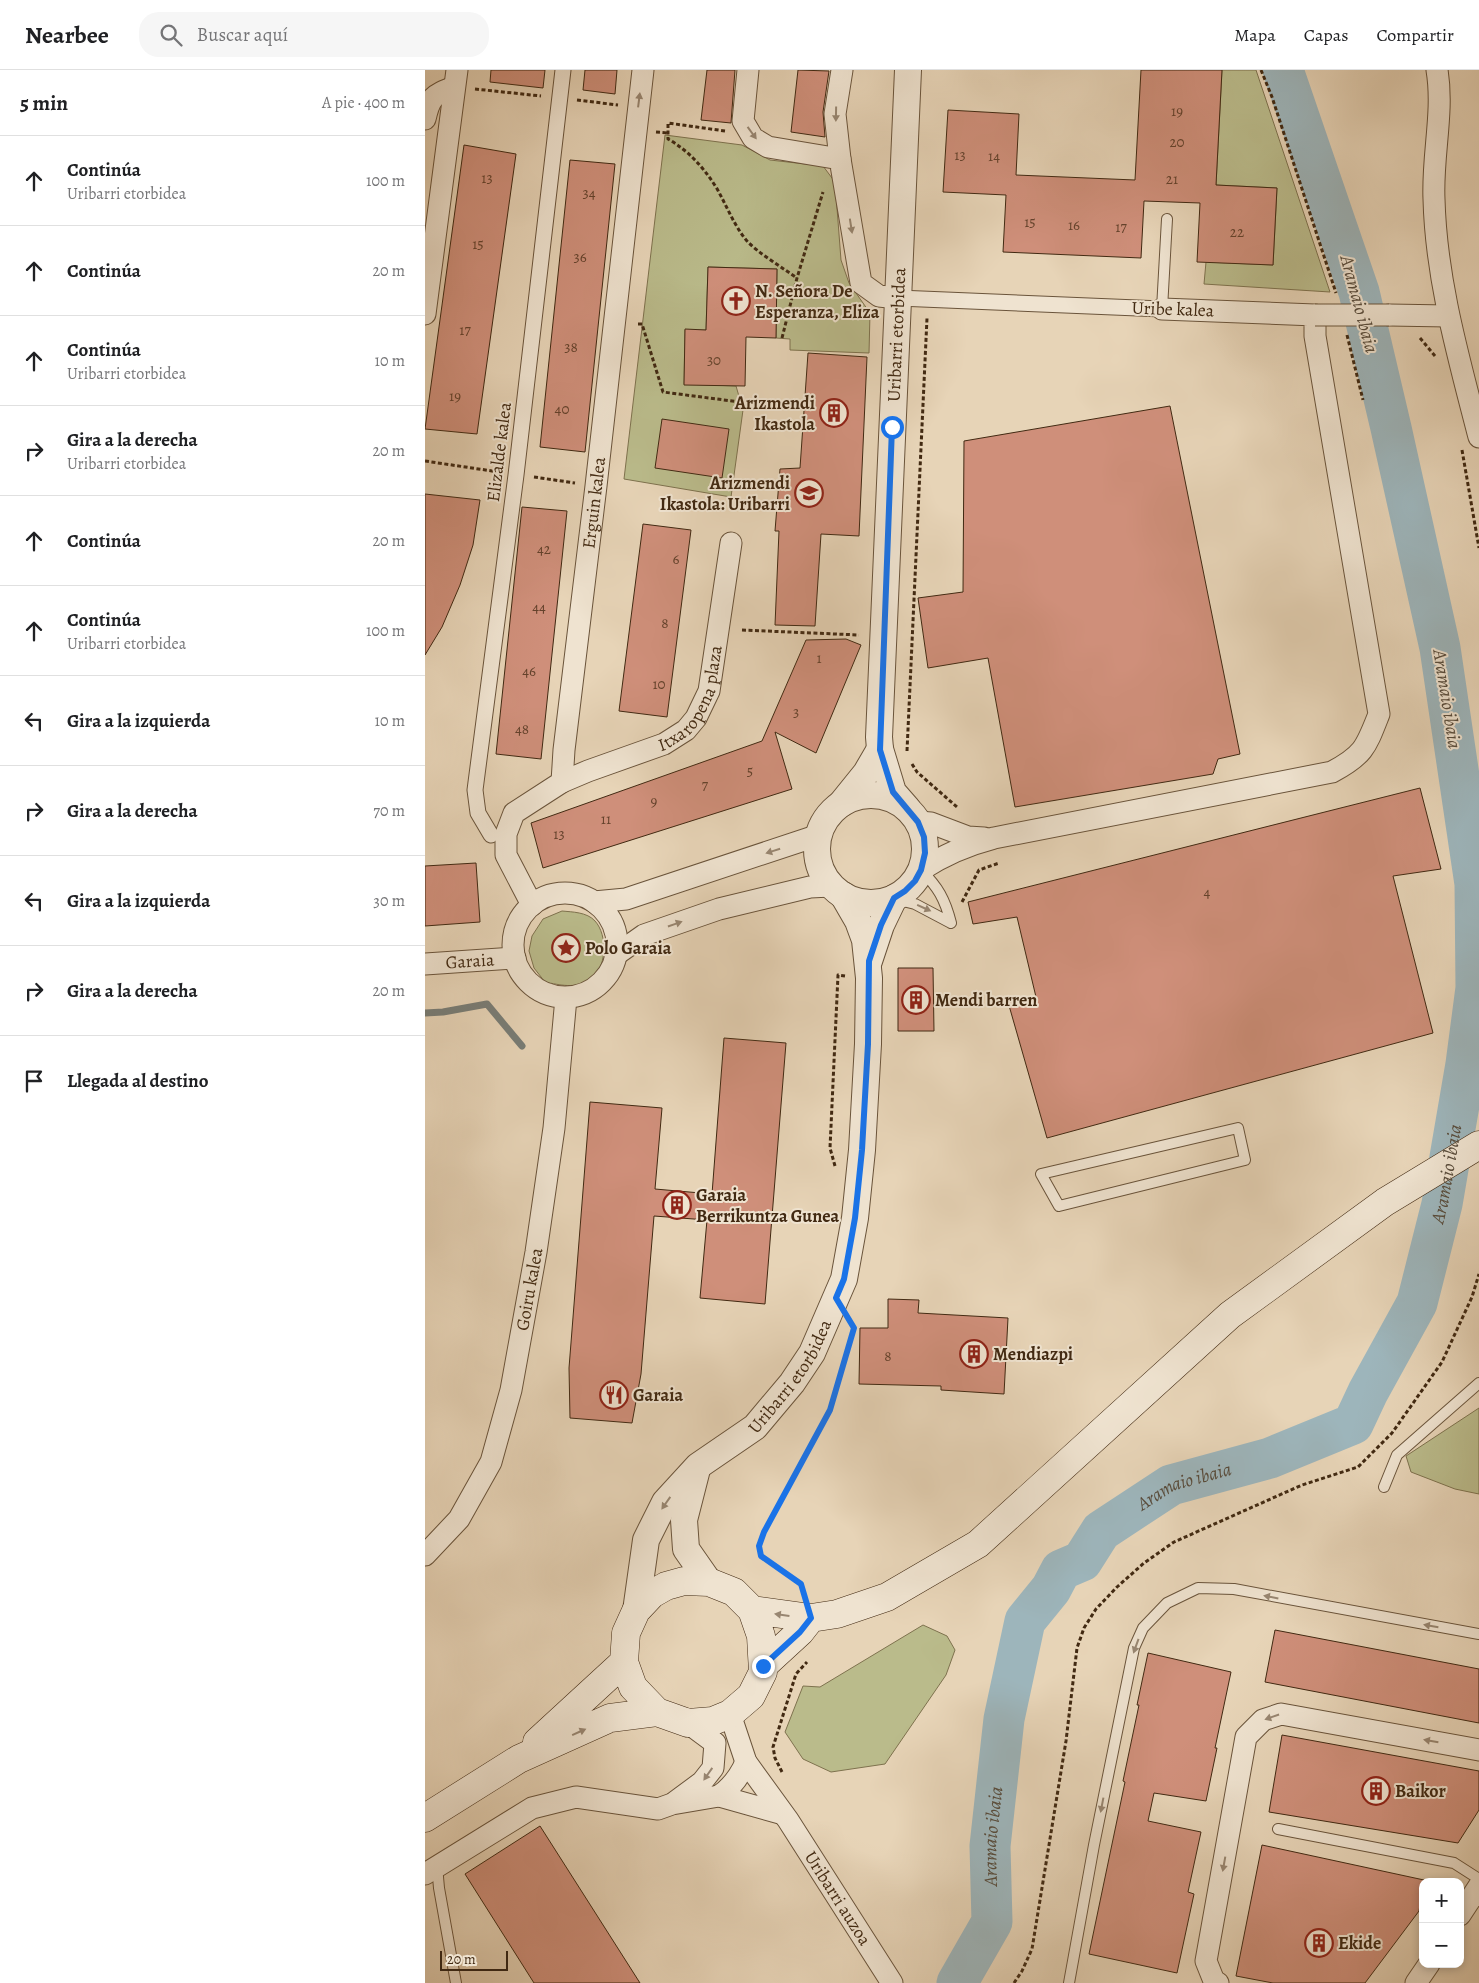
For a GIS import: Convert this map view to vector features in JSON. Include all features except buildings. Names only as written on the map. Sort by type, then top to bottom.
[{"type":"main road","points":[[752,1610],[811,1618],[837,1614],[887,1597],[978,1544],[1230,1315],[1385,1202],[1479,1145]]},
{"type":"main road","points":[[684,1581],[709,1582],[734,1592],[752,1610],[761,1636],[763,1672],[751,1696],[730,1714],[713,1721],[688,1723],[657,1712],[633,1688],[624,1662],[626,1634],[636,1611],[653,1594],[666,1586],[684,1581]]},
{"type":"main road","points":[[763,1666],[800,1632],[811,1618]]},
{"type":"main road","points":[[519,1759],[624,1662]]},
{"type":"main road","points":[[425,1818],[519,1759],[610,1718],[657,1712]]},
{"type":"street","name":"Elizalde kalea","points":[[491,835],[478,814],[475,790],[517,465],[563,70]]},
{"type":"street","name":"Erguin kalea","points":[[562,782],[564,750],[643,70]]},
{"type":"street","points":[[749,70],[743,121],[753,138],[767,147],[840,159]]},
{"type":"street","points":[[842,70],[835,114],[840,159],[861,283],[879,296],[898,298]]},
{"type":"street","name":"Uribarri etorbidea","points":[[880,750],[908,70]]},
{"type":"street","points":[[1437,70],[1441,91],[1434,199],[1448,316],[1470,443]]},
{"type":"street","points":[[425,119],[429,101],[443,91],[455,78]]},
{"type":"street","points":[[425,314],[455,78]]},
{"type":"street","name":"Uribe kalea","points":[[898,298],[1315,315],[1448,316]]},
{"type":"street","points":[[921,870],[955,850],[994,838],[1332,772],[1351,762],[1367,744],[1379,714],[1314,331],[1315,315]]},
{"type":"street","name":"Itxaropena plaza","points":[[562,782],[664,744],[686,730],[695,718],[709,691],[731,543]]},
{"type":"street","points":[[869,970],[865,940],[858,921],[821,871],[817,853],[819,835],[824,823],[866,773],[880,750]]},
{"type":"street","points":[[617,954],[644,935],[719,909],[810,886],[837,891],[859,902],[877,903],[894,898],[905,891],[915,881],[921,870],[925,853],[924,837],[912,815],[893,792],[880,750]]},
{"type":"street","points":[[532,905],[506,855],[506,834],[514,813],[562,782]]},
{"type":"street","points":[[841,804],[857,797],[875,795],[892,799],[912,815],[968,837],[994,838]]},
{"type":"street","points":[[594,902],[626,899],[819,835]]},
{"type":"street","points":[[569,893],[582,896],[594,902],[605,912],[613,924],[617,939],[617,954],[613,968],[605,980],[594,990],[581,996],[566,998],[549,995],[533,987],[521,974],[515,958],[513,944],[516,929],[522,916],[532,905],[543,898],[556,894],[569,893]]},
{"type":"street","points":[[869,970],[881,925],[894,898]]},
{"type":"street","name":"Garaia","points":[[425,964],[515,958]]},
{"type":"street","name":"Uribarri etorbidea","points":[[636,1611],[645,1540],[665,1502],[698,1466],[755,1427],[792,1383],[812,1353],[844,1279],[855,1218],[862,1140],[868,1044],[869,970]]},
{"type":"street","name":"Goiru kalea","points":[[425,1555],[459,1518],[491,1462],[511,1390],[536,1252],[554,1128],[566,998]]},
{"type":"street","points":[[698,1466],[684,1520],[686,1549],[709,1582]]},
{"type":"street","points":[[431,1870],[532,1808],[576,1797],[658,1809],[672,1804],[719,1796],[728,1790],[740,1775],[746,1762],[730,1714]]},
{"type":"street","points":[[1219,1983],[1215,1981],[1206,1961],[1246,1737],[1263,1720],[1281,1714],[1479,1750]]},
{"type":"street","points":[[688,1723],[715,1743],[746,1762]]},
{"type":"street","points":[[672,1804],[702,1782],[713,1768],[715,1743]]},
{"type":"street","name":"Uribarri auzoa","points":[[746,1762],[783,1814],[891,1982]]},
{"type":"street","points":[[719,1796],[783,1814]]},
{"type":"street","points":[[1464,1909],[1479,1886]]},
{"type":"street","points":[[1416,1983],[1426,1968]]},
{"type":"lane","points":[[1162,309],[1167,219]]},
{"type":"lane","points":[[894,898],[915,904],[951,922],[946,904],[937,887],[921,870]]},
{"type":"lane","points":[[1238,1128],[1245,1160],[1059,1206],[1041,1174],[1238,1128]]},
{"type":"lane","points":[[1385,1487],[1397,1455],[1479,1383]]},
{"type":"lane","points":[[1069,1983],[1134,1648],[1143,1628],[1167,1603],[1198,1588],[1234,1590],[1479,1634]]},
{"type":"lane","points":[[1278,1829],[1454,1863],[1479,1879]]},
{"type":"lane","points":[[431,1870],[439,1888],[456,1983]]},
{"type":"path","points":[[1261,70],[1272,97],[1337,294]]},
{"type":"path","points":[[477,89],[561,93],[573,100],[619,105]]},
{"type":"path","points":[[729,131],[668,123],[667,139],[682,147],[698,162],[717,188],[730,217],[748,242],[797,278]]},
{"type":"path","points":[[782,338],[797,278],[823,191]]},
{"type":"path","points":[[907,752],[928,299]]},
{"type":"path","points":[[638,324],[642,324],[663,392],[740,402]]},
{"type":"path","points":[[1346,332],[1363,400]]},
{"type":"path","points":[[1418,336],[1427,344],[1439,363]]},
{"type":"path","points":[[1470,443],[1479,548]]},
{"type":"path","points":[[743,630],[864,636]]},
{"type":"path","points":[[910,762],[917,772],[953,805],[959,808]]},
{"type":"path","points":[[836,1172],[830,1148],[838,975],[869,970]]},
{"type":"path","points":[[811,1618],[801,1584],[761,1556],[759,1546],[764,1532],[830,1410],[854,1328],[836,1298]]},
{"type":"path","points":[[783,1774],[775,1758],[773,1747],[797,1674],[808,1661]]},
{"type":"green space","points":[[1222,70],[1256,70],[1330,292],[1204,284],[1206,262],[1273,265],[1277,188],[1216,185]]},
{"type":"green space","points":[[665,135],[742,145],[770,160],[823,166],[835,182],[841,260],[849,283],[870,313],[869,353],[790,350],[790,339],[776,338],[777,269],[708,267],[706,330],[685,330],[684,384],[736,386],[743,410],[731,497],[624,479]]},
{"type":"green space","points":[[562,911],[579,913],[592,918],[599,927],[604,943],[600,968],[596,975],[579,985],[567,986],[545,982],[534,968],[529,951],[532,936],[543,919]]},
{"type":"green space","points":[[1479,1408],[1479,1494],[1455,1489],[1411,1472],[1406,1456]]},
{"type":"green space","points":[[923,1625],[947,1636],[955,1650],[946,1675],[885,1764],[831,1772],[803,1759],[785,1732],[803,1686],[820,1687]]},
{"type":"waterway","name":"Aramaio ibaia","points":[[957,1983],[992,1922],[990,1846],[1004,1719],[1025,1621],[1051,1589],[1061,1570],[1082,1561],[1101,1531],[1171,1485],[1270,1458],[1353,1424],[1368,1392],[1417,1303],[1442,1204],[1466,1064],[1476,988],[1475,884],[1440,648],[1359,292],[1283,70]]},
{"type":"waterway","points":[[425,1013],[443,1012],[487,1004],[522,1046]]},
{"type":"place","name":"N. Señora De Esperanza, Eliza","points":[[736,301]]},
{"type":"place","name":"Arizmendi Ikastola","points":[[834,413]]},
{"type":"place","name":"Arizmendi Ikastola: Uribarri","points":[[809,493]]},
{"type":"place","name":"Polo Garaia","points":[[566,948]]},
{"type":"place","name":"Mendi barren","points":[[916,1000]]},
{"type":"place","name":"Garaia Berrikuntza Gunea","points":[[677,1205]]},
{"type":"place","name":"Mendiazpi","points":[[974,1354]]},
{"type":"place","name":"Garaia","points":[[614,1395]]},
{"type":"place","name":"Baikor","points":[[1376,1791]]},
{"type":"place","name":"Ekide","points":[[1319,1943]]},
{"type":"route","points":[[763,1666],[800,1632],[811,1618],[801,1584],[761,1556],[759,1546],[764,1532],[830,1410],[843,1359],[854,1328],[836,1298],[844,1279],[855,1218],[862,1150],[868,1044],[869,961],[881,925],[894,898],[915,881],[921,870],[925,853],[924,837],[918,822],[893,792],[880,750],[892,427]]}]
